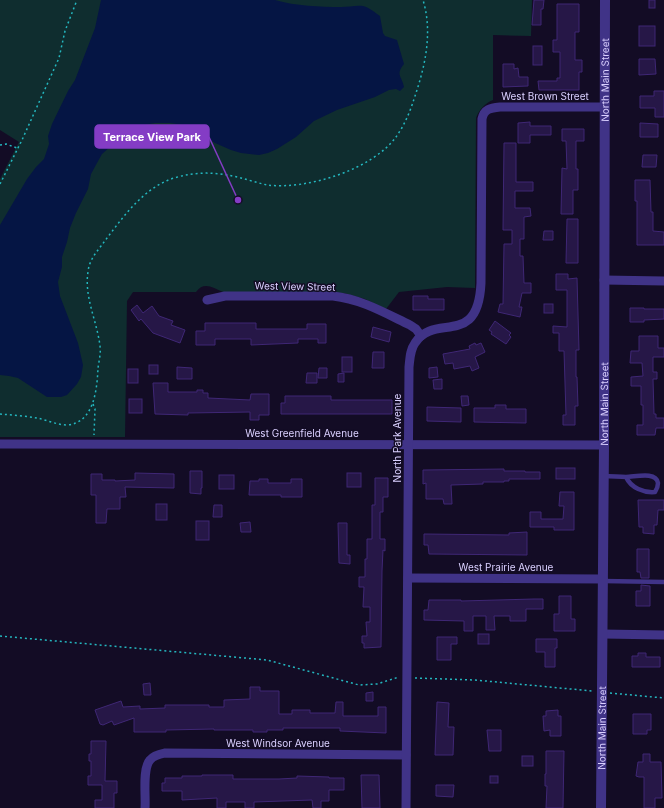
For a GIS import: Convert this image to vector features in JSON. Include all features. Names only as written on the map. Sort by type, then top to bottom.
[{"type":"street","name":"North Main Street","points":[[601,808],[604,476],[605,0]]},
{"type":"street","name":"West Brown Street","points":[[421,336],[430,331],[448,328],[464,322],[476,311],[479,301],[481,283],[482,119],[486,110],[500,107],[604,107]]},
{"type":"street","points":[[604,280],[664,281]]},
{"type":"street","name":"West View Street","points":[[207,300],[225,296],[333,296],[349,298],[364,303],[416,328],[421,336]]},
{"type":"street","name":"North Park Avenue","points":[[406,808],[408,444],[410,358],[415,342],[421,336]]},
{"type":"street","name":"West Greenfield Avenue","points":[[0,444],[604,445]]},
{"type":"street","name":"West Prairie Avenue","points":[[408,578],[603,580]]},
{"type":"street","points":[[603,634],[664,635]]},
{"type":"street","name":"West Windsor Avenue","points":[[145,808],[147,765],[151,759],[157,755],[165,753],[406,755]]},
{"type":"lane","points":[[604,476],[626,477],[647,475],[655,478],[658,482],[658,489],[655,492],[643,491],[634,487],[626,477]]},
{"type":"lane","points":[[603,580],[664,582]]},
{"type":"path","points":[[0,184],[22,140],[59,58],[65,31],[77,0]]},
{"type":"path","points":[[0,414],[37,418],[65,425],[75,423],[84,418],[93,404],[97,387],[100,347],[88,294],[88,271],[92,258],[136,202],[147,192],[163,182],[197,173],[209,172],[224,174],[266,185],[306,183],[352,170],[365,163],[385,148],[396,137],[410,110],[423,67],[428,33],[428,22],[423,0]]},
{"type":"path","points":[[0,145],[6,144],[17,148]]},
{"type":"path","points":[[93,404],[95,409],[93,444]]},
{"type":"path","points":[[0,636],[267,660],[359,685],[377,684],[400,677]]},
{"type":"path","points":[[413,678],[475,680],[595,692]]},
{"type":"path","points":[[609,693],[664,698]]},
{"type":"green space","points":[[0,0],[532,0],[531,36],[493,35],[493,100],[483,107],[476,118],[475,288],[447,287],[399,292],[386,309],[365,299],[344,293],[223,292],[209,286],[202,287],[196,292],[133,292],[127,301],[125,437],[0,437],[0,179],[19,142],[0,130]]},
{"type":"water","points":[[101,0],[275,0],[300,5],[341,7],[363,6],[380,16],[383,33],[385,36],[397,40],[404,64],[400,71],[400,76],[404,87],[400,91],[396,89],[389,90],[375,97],[337,110],[314,121],[296,137],[277,149],[259,155],[231,150],[215,143],[184,125],[155,123],[134,128],[125,134],[102,154],[91,174],[88,189],[70,228],[62,257],[62,267],[58,282],[60,296],[78,343],[83,365],[81,377],[67,395],[61,397],[47,397],[18,378],[0,375],[0,225],[27,179],[44,159],[49,144],[48,136],[52,124],[75,80],[95,28]]},
{"type":"building","points":[[534,0],[544,0],[543,9],[541,9],[541,25],[532,25]]},
{"type":"building","points":[[649,0],[655,0],[655,8],[649,8]]},
{"type":"building","points":[[557,4],[579,4],[579,32],[575,32],[575,60],[582,60],[582,72],[579,72],[579,90],[539,90],[538,81],[557,81],[557,78],[560,78],[560,52],[553,52],[553,40],[557,40]]},
{"type":"building","points":[[639,26],[655,26],[655,46],[639,46]]},
{"type":"building","points":[[533,46],[542,46],[542,65],[533,65]]},
{"type":"building","points":[[639,59],[655,59],[656,74],[639,75]]},
{"type":"building","points":[[503,64],[514,64],[514,69],[518,68],[519,77],[528,77],[528,86],[503,87]]},
{"type":"building","points":[[654,91],[664,91],[664,117],[655,117],[655,108],[640,108],[640,96],[654,96]]},
{"type":"building","points":[[530,122],[530,126],[551,126],[551,135],[530,135],[530,143],[518,143],[518,123]]},
{"type":"building","points":[[640,123],[658,124],[658,137],[640,137]]},
{"type":"building","points":[[562,129],[584,129],[584,141],[576,141],[578,190],[573,190],[573,214],[561,214],[562,168],[567,169],[566,141],[562,141]]},
{"type":"building","points":[[504,143],[516,143],[516,182],[533,182],[533,191],[515,191],[515,208],[530,208],[531,216],[524,217],[524,239],[520,239],[520,256],[523,256],[524,283],[531,283],[531,293],[522,293],[519,307],[522,307],[520,317],[498,312],[500,304],[503,304],[504,244],[512,244],[512,230],[503,230]]},
{"type":"building","points":[[643,155],[657,155],[656,167],[642,167]]},
{"type":"building","points":[[635,180],[650,180],[653,231],[664,232],[664,245],[637,245],[637,201],[635,201]]},
{"type":"building","points":[[567,219],[578,219],[578,263],[566,263]]},
{"type":"building","points":[[544,231],[553,231],[553,240],[543,240]]},
{"type":"building","points":[[556,274],[568,274],[568,279],[577,278],[579,350],[576,350],[578,406],[575,406],[575,425],[563,425],[563,415],[566,415],[564,351],[559,351],[559,333],[553,333],[553,326],[567,327],[567,290],[556,290]]},
{"type":"building","points":[[413,296],[428,296],[428,299],[444,299],[444,310],[413,310]]},
{"type":"building","points":[[544,304],[553,304],[553,313],[544,313]]},
{"type":"building","points":[[137,305],[143,313],[152,306],[159,316],[173,321],[171,325],[185,330],[180,343],[153,333],[141,319],[139,321],[131,310]]},
{"type":"building","points":[[630,308],[664,309],[664,319],[644,320],[644,322],[630,322]]},
{"type":"building","points":[[495,321],[511,333],[509,335],[511,337],[506,344],[491,334],[492,332],[489,330]]},
{"type":"building","points":[[205,323],[256,323],[256,329],[307,329],[307,324],[326,324],[326,343],[318,343],[318,339],[298,339],[298,343],[251,345],[251,339],[215,339],[215,345],[196,345],[196,331],[205,331]]},
{"type":"building","points":[[373,327],[391,332],[389,342],[371,337]]},
{"type":"building","points":[[639,336],[658,336],[658,348],[664,348],[664,357],[653,357],[653,372],[657,372],[657,379],[653,379],[654,414],[656,414],[656,418],[664,418],[664,428],[656,428],[655,435],[637,435],[637,425],[643,425],[643,405],[641,405],[641,386],[631,386],[631,377],[643,376],[642,363],[630,363],[631,351],[639,351]]},
{"type":"building","points":[[475,343],[476,345],[481,343],[485,352],[475,357],[479,368],[472,371],[470,366],[454,369],[453,363],[445,364],[443,354],[470,349],[469,346]]},
{"type":"building","points":[[373,352],[384,352],[384,368],[372,368]]},
{"type":"building","points":[[342,357],[352,357],[352,372],[342,372]]},
{"type":"building","points":[[149,365],[158,365],[158,374],[149,374]]},
{"type":"building","points":[[177,367],[192,368],[192,379],[177,379]]},
{"type":"building","points":[[437,367],[438,377],[429,378],[429,368]]},
{"type":"building","points":[[319,368],[327,368],[327,378],[318,378]]},
{"type":"building","points":[[128,369],[138,369],[138,383],[128,383]]},
{"type":"building","points":[[307,373],[317,373],[317,383],[306,383]]},
{"type":"building","points":[[344,373],[344,382],[338,382],[338,374]]},
{"type":"building","points":[[442,379],[442,389],[434,389],[433,380]]},
{"type":"building","points":[[153,383],[168,383],[168,392],[197,392],[197,390],[203,390],[203,393],[208,393],[208,398],[250,400],[251,394],[269,394],[269,415],[259,415],[259,420],[250,420],[250,412],[188,413],[188,415],[155,414]]},
{"type":"building","points":[[285,396],[331,396],[331,400],[392,400],[392,414],[281,414],[281,403],[285,403]]},
{"type":"building","points":[[461,396],[468,396],[469,405],[462,406]]},
{"type":"building","points":[[129,399],[142,399],[142,413],[129,413]]},
{"type":"building","points":[[495,405],[506,405],[506,409],[526,409],[526,423],[474,422],[474,408],[495,408]]},
{"type":"building","points":[[427,407],[461,408],[461,422],[427,421]]},
{"type":"building","points":[[556,468],[575,468],[575,479],[556,479]]},
{"type":"building","points":[[504,469],[504,471],[540,472],[540,479],[509,479],[509,481],[504,482],[451,485],[452,504],[444,504],[443,499],[426,499],[426,483],[423,484],[423,470]]},
{"type":"building","points":[[190,471],[202,471],[201,494],[190,493]]},
{"type":"building","points":[[135,473],[174,474],[174,488],[125,487],[126,497],[120,497],[120,509],[107,509],[106,523],[96,523],[96,495],[91,495],[91,474],[102,474],[102,480],[115,481],[135,480]]},
{"type":"building","points":[[347,473],[361,473],[361,487],[347,487]]},
{"type":"building","points":[[219,475],[234,475],[234,489],[219,489]]},
{"type":"building","points":[[375,478],[388,478],[388,497],[383,497],[383,512],[380,512],[380,539],[385,539],[382,571],[381,647],[364,648],[362,636],[367,636],[366,622],[370,622],[370,607],[363,607],[364,587],[359,587],[359,577],[365,577],[367,539],[372,539],[372,505],[375,505]]},
{"type":"building","points":[[259,479],[268,479],[268,483],[291,483],[291,479],[302,479],[302,497],[281,497],[281,495],[249,495],[250,481],[259,481]]},
{"type":"building","points":[[560,492],[574,492],[574,530],[554,530],[554,527],[530,527],[530,512],[541,512],[541,519],[563,519],[564,506],[559,506]]},
{"type":"building","points":[[638,500],[664,500],[664,510],[658,510],[657,525],[654,525],[654,534],[643,533],[643,527],[639,527]]},
{"type":"building","points":[[156,504],[167,504],[167,520],[156,520]]},
{"type":"building","points":[[214,505],[222,505],[222,517],[213,517]]},
{"type":"building","points":[[196,521],[209,521],[209,540],[196,540]]},
{"type":"building","points":[[250,522],[251,532],[241,532],[240,523]]},
{"type":"building","points":[[338,523],[347,523],[347,555],[350,555],[350,564],[339,563]]},
{"type":"building","points":[[527,532],[527,555],[429,554],[428,545],[424,545],[424,534],[509,535],[509,533]]},
{"type":"building","points":[[637,549],[649,549],[649,578],[641,578],[640,572],[637,572]]},
{"type":"building","points":[[641,585],[650,586],[650,606],[636,606],[636,591],[641,591]]},
{"type":"building","points":[[559,596],[571,596],[571,619],[575,619],[575,631],[554,631],[554,614],[559,614]]},
{"type":"building","points":[[543,599],[543,609],[526,609],[526,621],[510,621],[510,616],[494,616],[495,630],[486,630],[486,616],[473,616],[473,631],[464,631],[464,621],[424,620],[424,610],[428,610],[429,600],[461,601]]},
{"type":"building","points":[[478,634],[489,634],[489,644],[478,644]]},
{"type":"building","points":[[437,637],[457,637],[457,644],[451,644],[451,660],[437,660]]},
{"type":"building","points":[[536,639],[557,639],[557,648],[555,648],[555,667],[545,667],[545,652],[536,652]]},
{"type":"building","points":[[638,653],[646,653],[646,657],[660,657],[660,667],[632,667],[632,656],[638,656]]},
{"type":"building","points":[[150,683],[151,695],[144,695],[143,684]]},
{"type":"building","points":[[250,687],[260,687],[260,691],[279,691],[279,714],[292,714],[292,710],[310,710],[310,713],[335,713],[336,702],[343,702],[343,716],[378,716],[378,707],[386,707],[386,733],[340,731],[340,728],[283,728],[283,730],[267,730],[267,732],[253,732],[253,730],[214,729],[134,732],[134,718],[114,725],[112,721],[103,725],[100,724],[95,710],[121,701],[123,707],[140,706],[140,709],[165,708],[165,705],[209,705],[209,707],[224,707],[224,700],[250,699]]},
{"type":"building","points":[[373,692],[373,701],[366,701],[366,693]]},
{"type":"building","points":[[437,702],[449,703],[448,727],[454,727],[453,755],[435,755]]},
{"type":"building","points":[[558,710],[558,716],[561,716],[561,736],[550,736],[550,730],[544,731],[543,716],[546,716],[546,711]]},
{"type":"building","points":[[633,714],[651,714],[651,730],[647,730],[647,734],[633,734]]},
{"type":"building","points":[[487,730],[501,730],[501,751],[489,751]]},
{"type":"building","points":[[91,741],[106,741],[105,781],[117,781],[117,793],[114,793],[114,808],[95,808],[95,800],[102,800],[102,785],[88,785],[88,776],[91,776],[91,761],[89,761],[89,754],[91,754]]},
{"type":"building","points":[[546,751],[564,751],[563,808],[546,808]]},
{"type":"building","points":[[643,754],[650,754],[650,762],[661,762],[662,798],[655,798],[655,808],[644,808],[644,777],[636,776],[638,762],[643,762]]},
{"type":"building","points":[[522,756],[533,756],[533,766],[522,766]]},
{"type":"building","points":[[233,775],[233,779],[279,779],[297,778],[297,776],[344,778],[344,790],[329,790],[329,801],[321,801],[321,808],[313,808],[312,800],[254,802],[254,808],[245,808],[245,802],[226,802],[226,808],[217,808],[217,798],[182,800],[182,791],[162,791],[162,783],[165,783],[165,778],[182,778],[182,776]]},
{"type":"building","points":[[361,775],[379,775],[380,808],[362,808]]},
{"type":"building","points":[[490,776],[498,776],[498,783],[490,783]]},
{"type":"building","points":[[436,785],[454,785],[453,797],[436,796]]},
{"type":"place","name":"Terrace View Park","points":[[238,200]]}]
